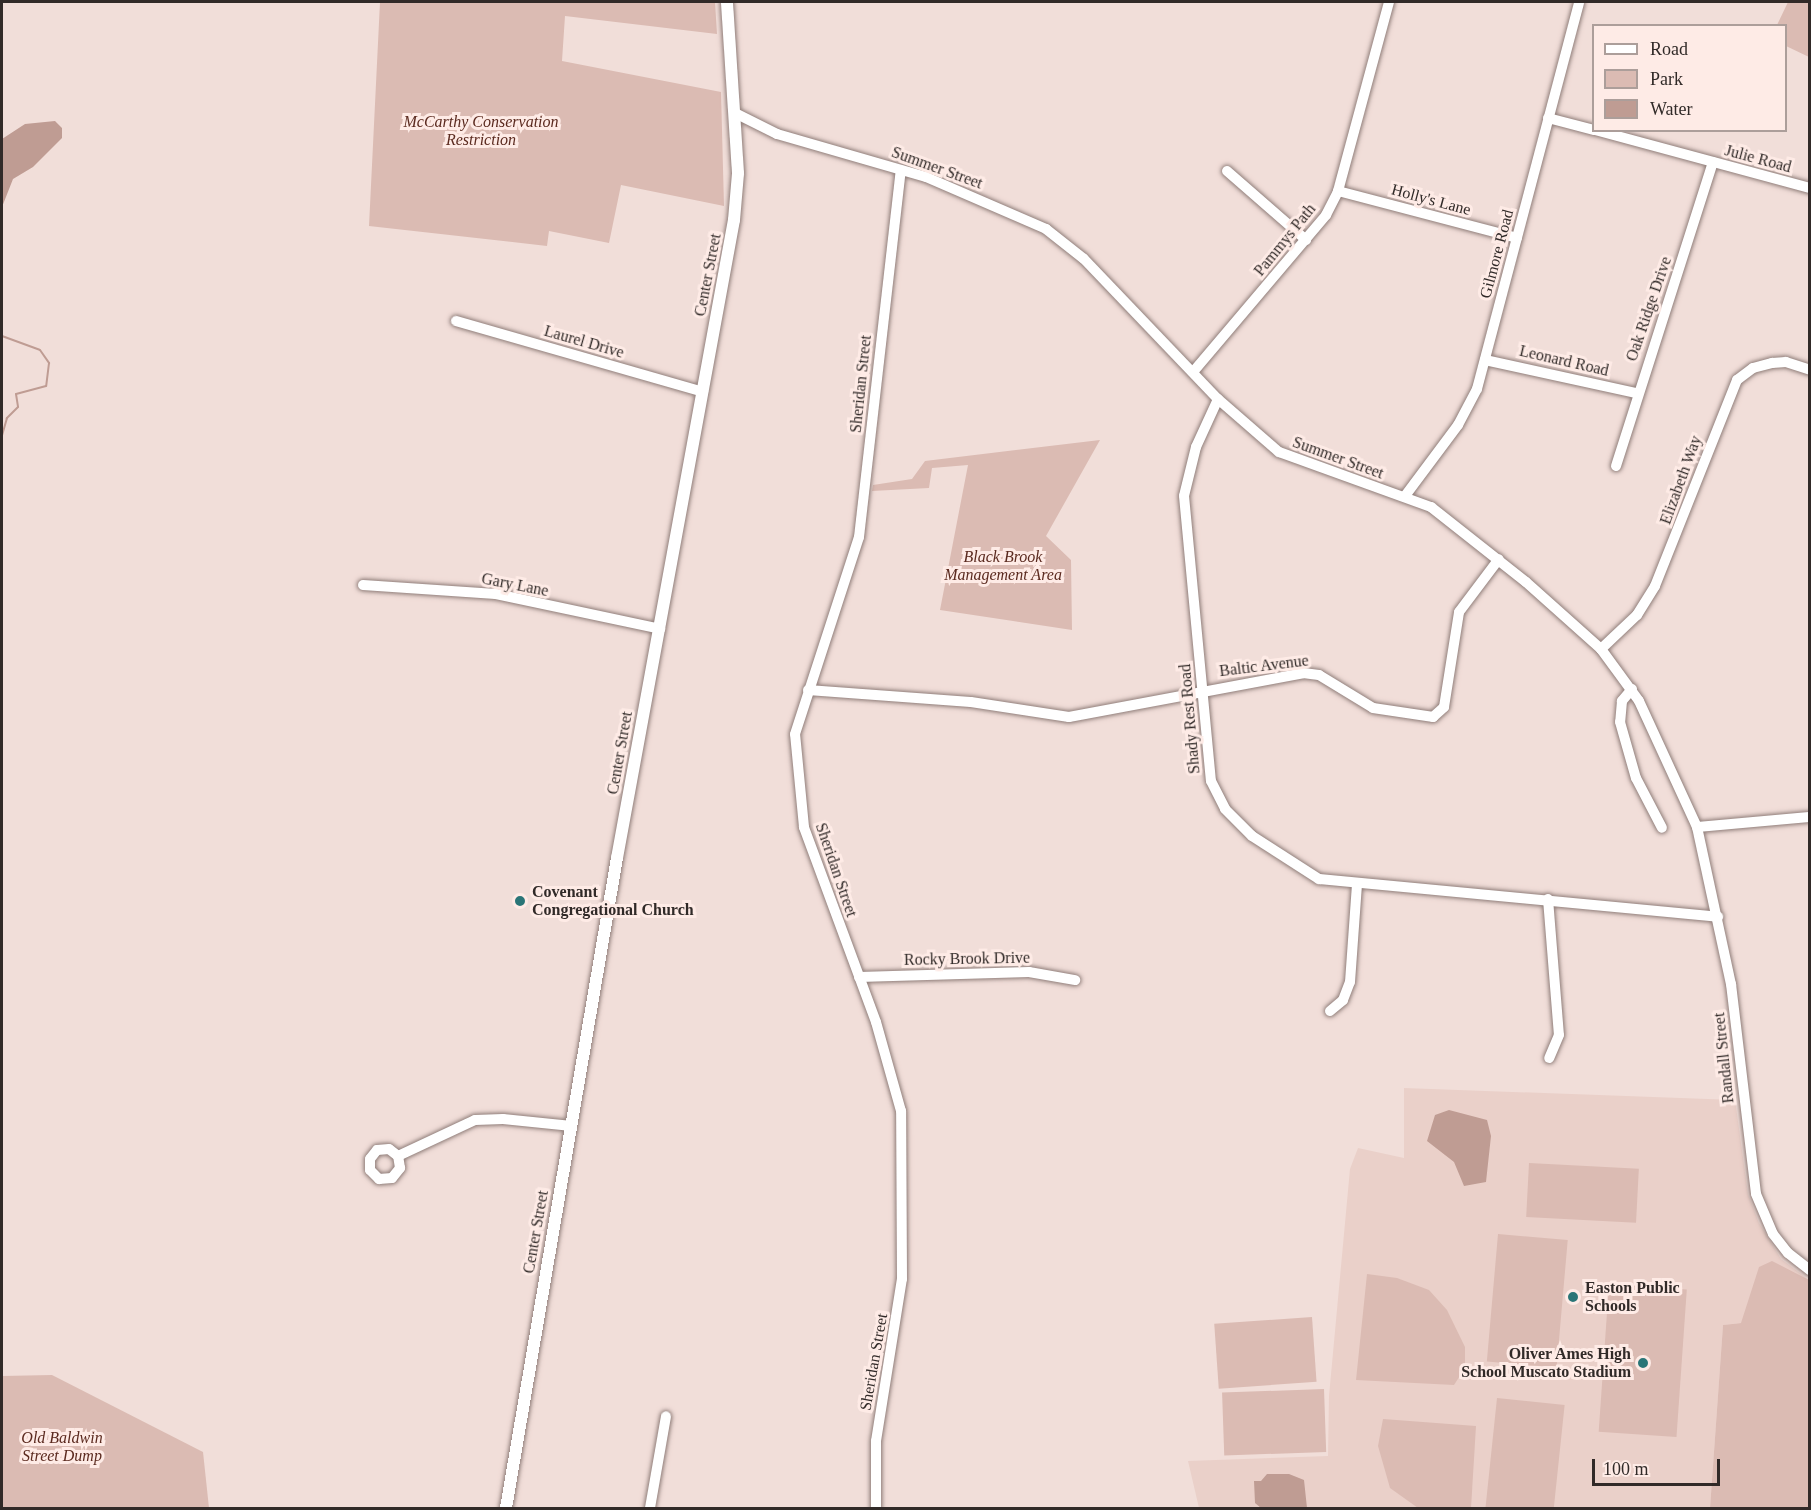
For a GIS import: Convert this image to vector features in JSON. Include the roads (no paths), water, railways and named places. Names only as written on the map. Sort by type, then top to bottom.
[{"type":"main road","name":"Center Street","points":[[506,1509],[734,220],[738,173],[727,2]]},
{"type":"street","name":"Pammys Path","points":[[1193,372],[1326,215],[1338,191],[1389,2]]},
{"type":"street","name":"Gilmore Road","points":[[1405,496],[1469,406],[1485,360],[1579,2]]},
{"type":"street","name":"Summer Street","points":[[735,113],[777,134],[901,170],[1007,210],[1065,242],[1218,399],[1279,452],[1315,469],[1405,496],[1431,507],[1499,559],[1601,649],[1632,689],[1697,827]]},
{"type":"street","name":"Julie Road","points":[[1548,118],[1592,129]]},
{"type":"street","name":"Julie Road","points":[[1601,132],[1809,188]]},
{"type":"street","name":"Oak Ridge Drive","points":[[1616,466],[1636,393],[1713,162]]},
{"type":"street","name":"Sheridan Street","points":[[876,1509],[876,1440],[902,1279],[902,1138],[895,1083],[859,976],[804,827],[795,735],[808,690],[827,643],[859,537],[901,170]]},
{"type":"street","points":[[1227,171],[1306,240]]},
{"type":"street","name":"Holly's Lane","points":[[1338,191],[1517,238]]},
{"type":"street","name":"Laurel Drive","points":[[456,321],[703,392]]},
{"type":"street","name":"Leonard Road","points":[[1485,360],[1636,393]]},
{"type":"street","name":"Elizabeth Way","points":[[1601,649],[1637,615],[1655,586],[1737,380],[1753,368],[1772,363],[1786,362],[1809,370]]},
{"type":"street","name":"Shady Rest Road","points":[[1218,399],[1196,447],[1184,496],[1211,781],[1225,809],[1285,860],[1319,879],[1358,885],[1548,899],[1718,917]]},
{"type":"street","name":"Baltic Avenue","points":[[808,690],[971,702],[1069,717],[1133,707],[1202,690],[1274,677],[1319,675],[1381,711],[1412,717],[1440,715],[1448,691],[1460,612],[1499,559]]},
{"type":"street","name":"Gary Lane","points":[[363,585],[496,594],[660,629]]},
{"type":"street","points":[[1632,689],[1622,700],[1620,722],[1636,778],[1662,828]]},
{"type":"street","points":[[1697,827],[1809,817]]},
{"type":"street","name":"Randall Street","points":[[1697,827],[1731,984],[1756,1194],[1773,1234],[1788,1253],[1809,1270]]},
{"type":"street","points":[[1330,1011],[1343,1000],[1350,982],[1358,885]]},
{"type":"street","points":[[1548,899],[1559,1035],[1549,1058]]},
{"type":"street","name":"Rocky Brook Drive","points":[[859,976],[1029,972],[1075,980]]},
{"type":"street","points":[[398,1156],[475,1120],[503,1119],[572,1126]]},
{"type":"street","points":[[650,1509],[666,1416]]},
{"type":"water","points":[[55,121],[62,128],[62,138],[33,167],[13,179],[2,207],[2,139],[25,124]]},
{"type":"water","points":[[1449,1110],[1487,1120],[1491,1136],[1486,1182],[1464,1186],[1454,1162],[1427,1141],[1435,1115]]},
{"type":"water","points":[[1267,1474],[1289,1474],[1304,1480],[1307,1508],[1261,1508],[1255,1503],[1254,1481],[1261,1481]]},
{"type":"waterway","points":[[2,336],[40,350],[49,363],[46,386],[16,394],[18,407],[7,418],[2,435]]},
{"type":"place","name":"Covenant Congregational Church","points":[[520,901]]},
{"type":"place","name":"Easton Public Schools","points":[[1573,1297]]},
{"type":"place","name":"Oliver Ames High School Muscato Stadium","points":[[1643,1363]]},
{"type":"park label","name":"McCarthy Conservation Restriction","points":[[481,131]]},
{"type":"park label","name":"Black Brook Management Area","points":[[1003,566]]},
{"type":"park label","name":"Old Baldwin Street Dump","points":[[62,1447]]}]
